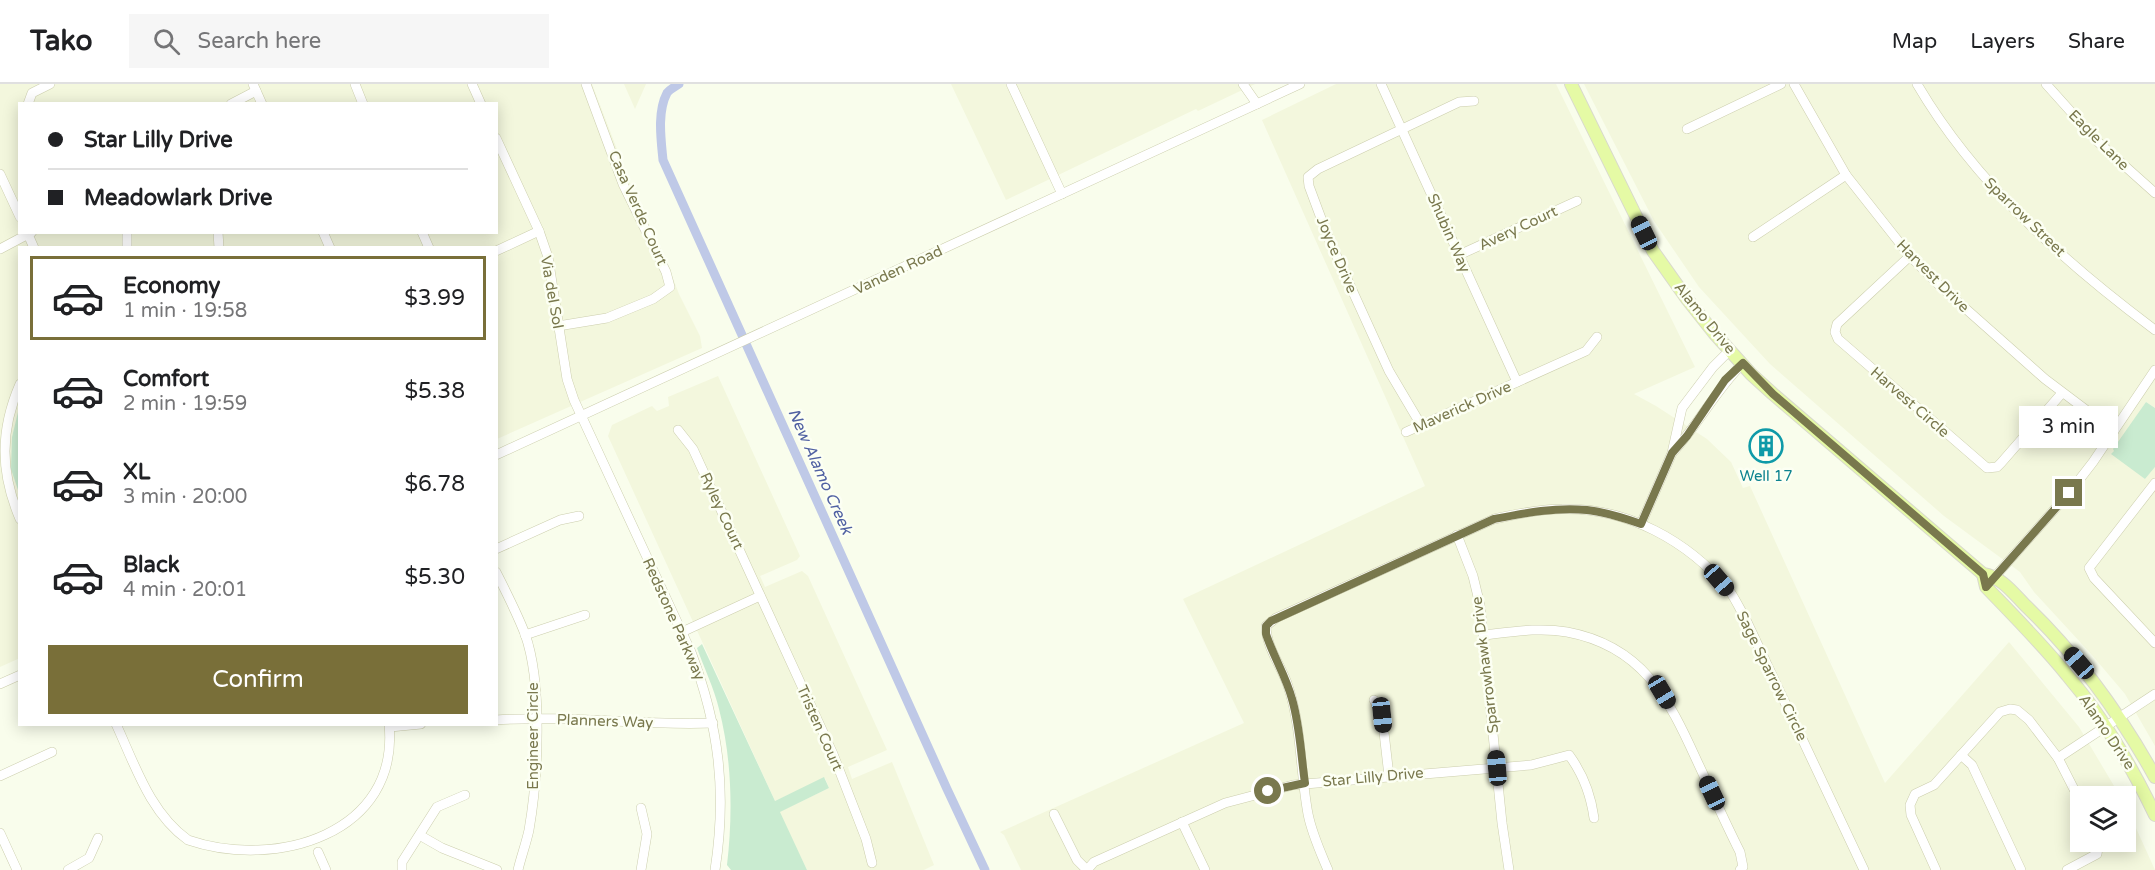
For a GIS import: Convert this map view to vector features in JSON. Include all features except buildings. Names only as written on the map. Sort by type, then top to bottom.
[{"type":"main road","name":"Alamo Drive","points":[[1571,84],[1653,251],[1687,299],[1730,350],[1773,394],[1989,575],[2062,642],[2120,718],[2155,777]]},
{"type":"main road","name":"Alamo Drive","points":[[1989,575],[1986,587],[2068,676],[2106,727],[2134,773],[2155,815]]},
{"type":"street","points":[[29,102],[33,93],[50,84]]},
{"type":"street","points":[[355,84],[362,102]]},
{"type":"street","points":[[472,84],[480,102]]},
{"type":"street","name":"Casa Verde Court","points":[[558,326],[607,318],[653,299],[670,287],[666,272],[623,184],[586,84]]},
{"type":"street","points":[[1011,84],[1062,194]]},
{"type":"street","points":[[1243,84],[1257,104]]},
{"type":"street","name":"Vanden Road","points":[[498,454],[1300,84]]},
{"type":"street","name":"Shubin Way","points":[[1381,84],[1517,382]]},
{"type":"street","points":[[1687,129],[1781,84]]},
{"type":"street","name":"Harvest Drive","points":[[1794,84],[1846,175],[1910,256],[2062,393],[2114,431]]},
{"type":"street","name":"Sparrow Street","points":[[1917,84],[1982,175],[2022,217],[2104,291],[2155,330]]},
{"type":"street","name":"Eagle Lane","points":[[2046,84],[2098,142],[2153,187]]},
{"type":"street","points":[[234,102],[255,88],[261,102]]},
{"type":"street","points":[[1402,130],[1459,102],[1474,101]]},
{"type":"street","name":"Joyce Drive","points":[[1402,130],[1318,169],[1308,177],[1309,186],[1328,237],[1389,371],[1421,425]]},
{"type":"street","name":"Via del Sol","points":[[498,142],[539,231],[548,257],[567,379],[581,416]]},
{"type":"street","points":[[0,174],[18,213]]},
{"type":"street","points":[[1754,237],[1846,175]]},
{"type":"street","name":"Avery Court","points":[[1459,255],[1577,201]]},
{"type":"street","points":[[498,250],[539,231]]},
{"type":"street","points":[[0,249],[27,234]]},
{"type":"street","name":"Harvest Circle","points":[[1910,256],[1837,324],[1835,332],[1838,339],[1987,468],[1996,467],[2001,463],[2062,393]]},
{"type":"street","name":"Maverick Drive","points":[[1406,432],[1586,351],[1597,337]]},
{"type":"street","points":[[1641,524],[1672,453],[1683,408],[1713,367],[1730,350]]},
{"type":"street","points":[[1672,453],[1687,436],[1725,380],[1743,363]]},
{"type":"street","points":[[1989,575],[2069,493],[2155,370]]},
{"type":"street","points":[[18,388],[1,428],[3,474],[10,499],[18,515]]},
{"type":"street","name":"Redstone Parkway","points":[[581,416],[682,632],[701,678],[713,723],[720,763],[722,804],[715,870]]},
{"type":"street","name":"Ryley Court","points":[[678,430],[693,449],[760,596]]},
{"type":"street","points":[[2155,483],[2089,568],[2094,578],[2155,643]]},
{"type":"street","name":"Sage Sparrow Circle","points":[[1305,783],[1293,701],[1285,677],[1268,641],[1266,626],[1276,618],[1494,519],[1530,512],[1562,509],[1589,510],[1641,524],[1686,548],[1709,568],[1730,592],[1748,622],[1864,870]]},
{"type":"street","points":[[498,548],[560,520],[579,516]]},
{"type":"street","name":"Sparrowhawk Drive","points":[[1457,535],[1473,576],[1484,636],[1502,823],[1509,870]]},
{"type":"street","name":"Engineer Circle","points":[[498,576],[525,635],[535,687],[532,804],[528,832],[518,870]]},
{"type":"street","points":[[682,632],[760,596]]},
{"type":"street","name":"Tristen Court","points":[[760,596],[834,754],[866,839],[872,863]]},
{"type":"street","points":[[525,635],[585,615]]},
{"type":"street","points":[[1484,636],[1540,630],[1566,632],[1608,645],[1648,674],[1676,715],[1740,852],[1742,869]]},
{"type":"street","points":[[0,684],[18,676]]},
{"type":"street","points":[[2058,758],[2155,694]]},
{"type":"street","points":[[1374,700],[1382,715],[1389,776]]},
{"type":"street","points":[[1936,870],[1911,815],[1910,805],[1915,794],[1934,786],[2000,712],[2010,708],[2017,710],[2029,720],[2058,758],[2072,786]]},
{"type":"street","name":"Planners Way","points":[[498,720],[536,718],[677,724],[713,723]]},
{"type":"street","points":[[117,726],[150,795],[165,819],[192,843],[208,853],[225,859]]},
{"type":"street","points":[[348,832],[368,808],[382,781],[389,754],[390,726]]},
{"type":"street","points":[[0,776],[52,752]]},
{"type":"street","name":"Star Lilly Drive","points":[[1087,870],[1094,862],[1225,803],[1305,783],[1531,765],[1569,755],[1577,766],[1591,800],[1594,818]]},
{"type":"street","points":[[1962,755],[1972,765],[2021,870]]},
{"type":"street","points":[[1305,783],[1312,831],[1328,870]]},
{"type":"street","points":[[402,870],[402,862],[421,836],[437,807],[465,795]]},
{"type":"street","points":[[640,808],[647,834],[641,870]]},
{"type":"street","points":[[1054,814],[1077,860],[1087,870]]},
{"type":"street","points":[[1182,822],[1204,870]]},
{"type":"street","points":[[0,833],[17,870]]},
{"type":"street","points":[[421,836],[442,848],[497,870]]},
{"type":"street","points":[[68,870],[89,858],[98,838]]},
{"type":"street","points":[[318,852],[326,870]]},
{"type":"street","points":[[2067,870],[2097,852]]},
{"type":"shaded area","points":[[0,84],[592,84],[630,183],[700,336],[702,348],[498,439],[498,246],[18,246],[18,415],[12,437],[12,451],[18,480],[18,659],[0,667]]},
{"type":"shaded area","points":[[624,84],[646,84],[635,109]]},
{"type":"shaded area","points":[[951,84],[1255,84],[1198,111],[1196,109],[1006,200]]},
{"type":"shaded area","points":[[1336,84],[1556,84],[1695,367],[1634,394],[1707,439],[1731,462],[1743,488],[1750,486],[1885,783],[2009,642],[2079,727],[2114,786],[2070,786],[2070,852],[2136,852],[2136,828],[2155,870],[1021,870],[1004,835],[1000,832],[1244,723],[1183,599],[1425,486],[1262,120]]},
{"type":"shaded area","points":[[1584,84],[2155,84],[2155,408],[2146,402],[2114,451],[2145,479],[2155,467],[2155,746],[2125,694],[2034,592],[2020,572],[1944,516],[1770,364],[1699,287],[1654,221]]},
{"type":"shaded area","points":[[718,376],[800,556],[797,560],[760,576],[765,587],[802,571],[808,576],[887,750],[848,767],[852,779],[892,762],[934,865],[924,870],[807,870],[779,812],[829,788],[825,778],[775,801],[608,436],[612,425],[652,406],[657,411],[669,406],[668,397]]},
{"type":"shaded area","points":[[2146,402],[2155,408],[2155,467],[2145,479],[2111,454]]},
{"type":"shaded area","points":[[18,412],[18,490],[11,469],[12,437]]},
{"type":"shaded area","points":[[702,644],[775,801],[824,777],[829,788],[780,812],[807,870],[731,870],[727,865],[731,806],[727,747],[717,701],[697,648]]},
{"type":"waterway","name":"New Alamo Creek","points":[[679,84],[667,93],[662,109],[660,126],[663,160],[985,870]]},
{"type":"place","name":"Well 17","points":[[1766,446]]},
{"type":"route","points":[[1268,791],[1305,783],[1293,701],[1266,634],[1266,626],[1271,621],[1494,519],[1562,509],[1589,510],[1641,524],[1672,453],[1687,436],[1725,380],[1743,363],[1751,374],[1773,394],[1983,574],[1986,587],[2069,493]]}]
